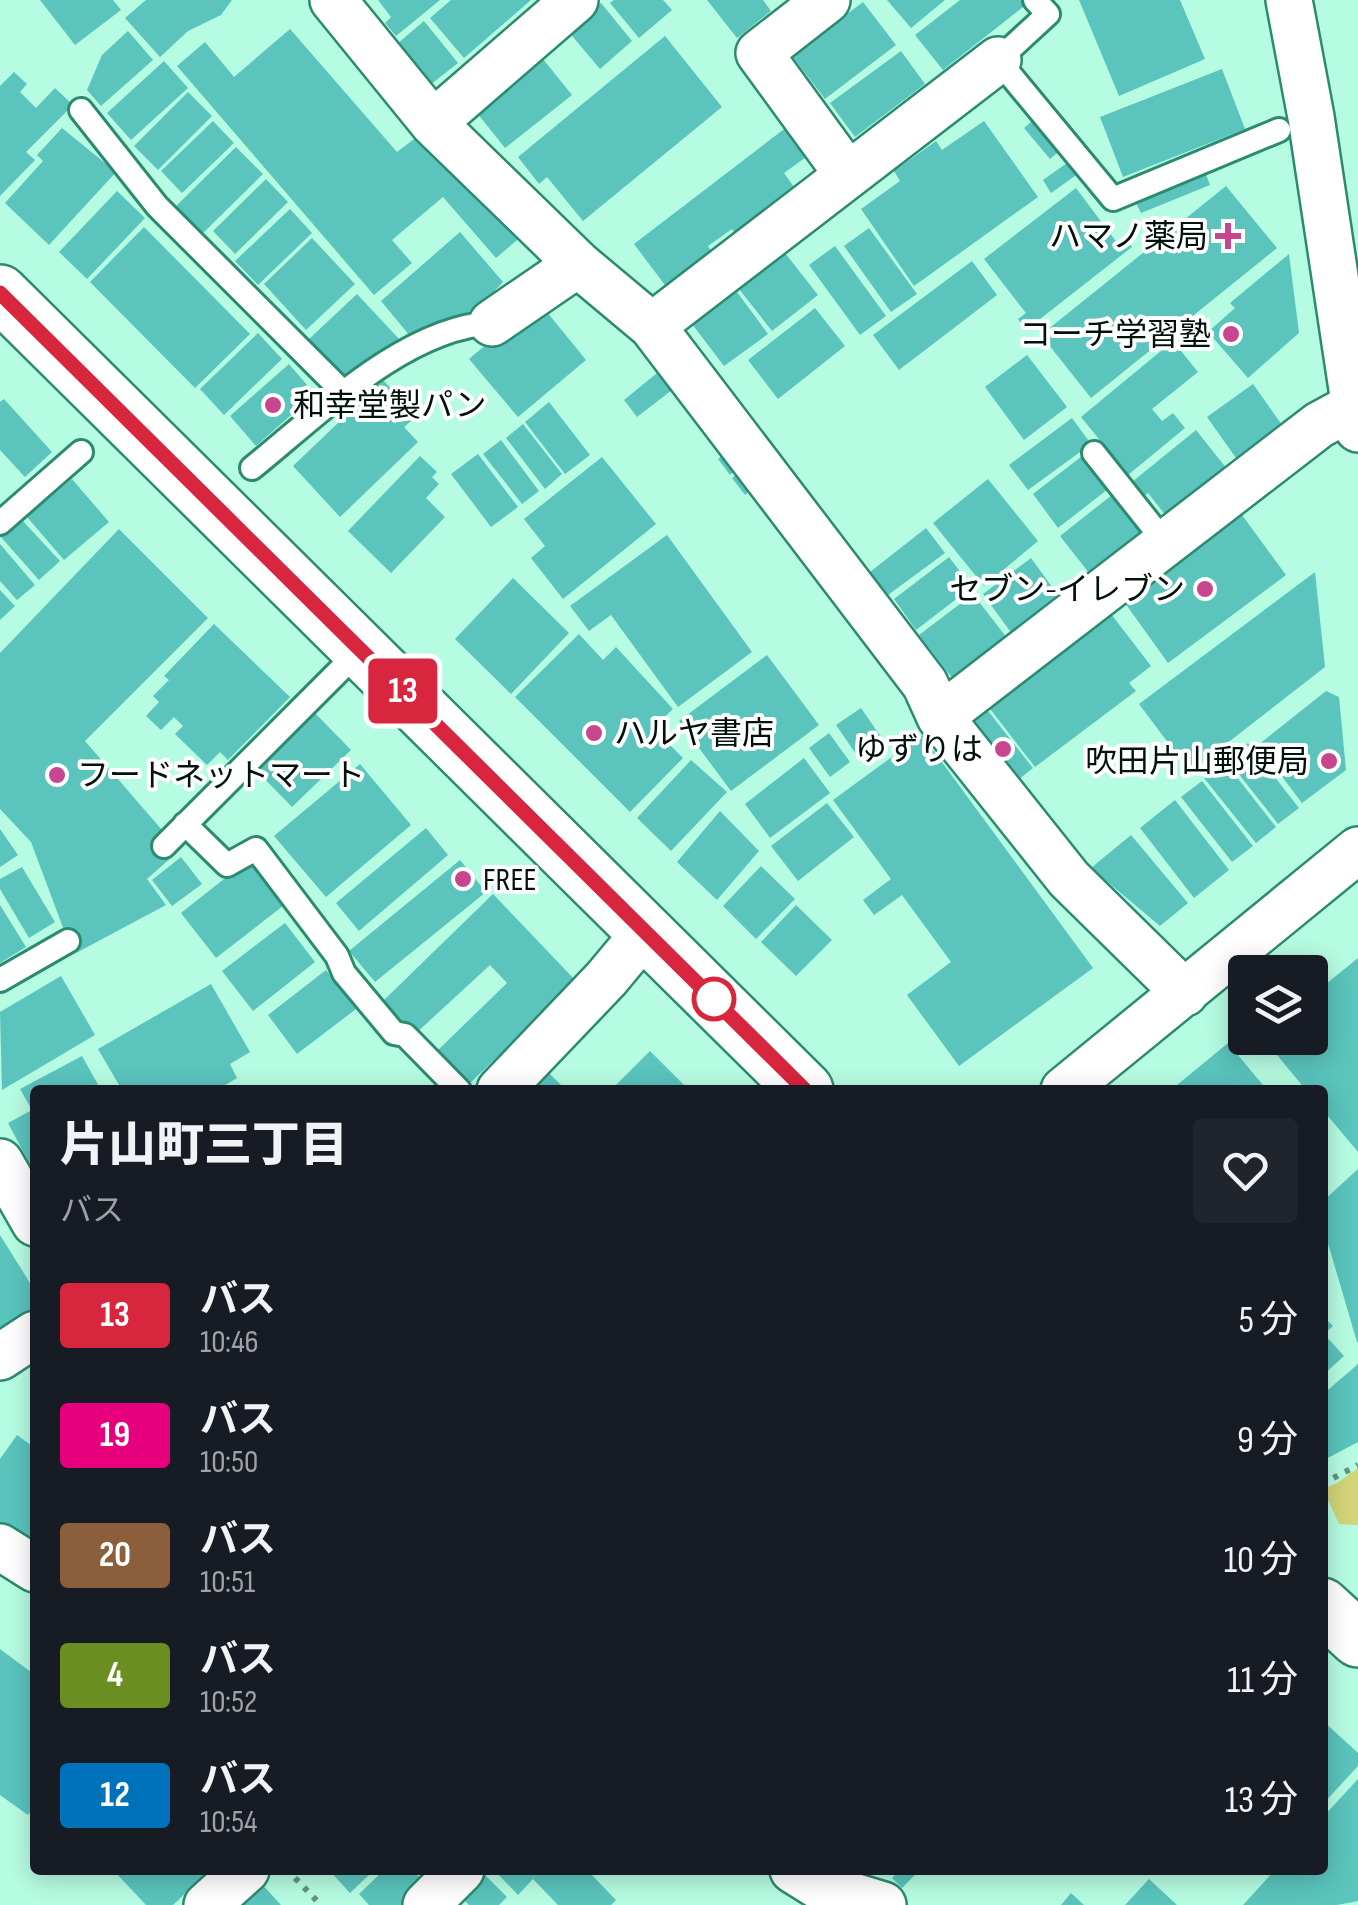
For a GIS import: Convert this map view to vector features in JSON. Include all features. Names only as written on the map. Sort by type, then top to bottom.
[{"type":"main road","points":[[0,293],[800,1085]]},
{"type":"main road","points":[[1328,1612],[1358,1639]]},
{"type":"street","points":[[334,0],[432,123],[578,264],[652,326],[925,684],[940,716],[1068,879],[1185,993]]},
{"type":"street","points":[[432,123],[575,0]]},
{"type":"street","points":[[827,0],[759,53],[848,175]]},
{"type":"street","points":[[940,716],[1319,426],[1356,417],[1289,0]]},
{"type":"street","points":[[652,326],[998,60]]},
{"type":"street","points":[[492,324],[578,264]]},
{"type":"street","points":[[1070,1085],[1358,850]]},
{"type":"street","points":[[505,1085],[646,931]]},
{"type":"street","points":[[0,1162],[30,1213]]},
{"type":"street","points":[[0,1357],[30,1337]]},
{"type":"street","points":[[0,1547],[30,1565]]},
{"type":"street","points":[[207,1905],[240,1875]]},
{"type":"street","points":[[426,1905],[456,1875]]},
{"type":"street","points":[[801,1875],[869,1903]]},
{"type":"lane","points":[[1035,0],[1048,14],[998,60],[1114,200],[1279,130]]},
{"type":"lane","points":[[80,110],[157,206],[345,394]]},
{"type":"lane","points":[[252,468],[392,358],[464,325],[492,324]]},
{"type":"lane","points":[[0,524],[81,452]]},
{"type":"lane","points":[[1094,453],[1166,545]]},
{"type":"lane","points":[[164,846],[361,649]]},
{"type":"lane","points":[[185,824],[228,866],[256,848],[337,956],[344,972],[394,1033],[405,1035],[454,1085]]},
{"type":"lane","points":[[0,980],[68,941]]},
{"type":"path","points":[[1328,1481],[1358,1465]]},
{"type":"path","points":[[293,1875],[320,1905]]},
{"type":"shaded area","points":[[1358,1468],[1358,1525],[1339,1524],[1328,1500],[1328,1487]]},
{"type":"building","points":[[40,0],[113,0],[121,10],[75,45]]},
{"type":"building","points":[[146,0],[232,0],[221,15],[188,31],[160,57],[125,18]]},
{"type":"building","points":[[378,0],[440,0],[396,36],[385,23],[391,17]]},
{"type":"building","points":[[451,0],[531,0],[464,58],[430,18]]},
{"type":"building","points":[[663,0],[672,10],[639,38],[610,3]]},
{"type":"building","points":[[707,0],[763,0],[771,11],[737,38]]},
{"type":"building","points":[[887,0],[945,0],[911,28]]},
{"type":"building","points":[[960,0],[1028,3],[943,70],[915,35]]},
{"type":"building","points":[[1079,0],[1180,0],[1205,59],[1119,96]]},
{"type":"building","points":[[863,2],[896,45],[825,99],[792,56]]},
{"type":"building","points":[[601,3],[632,41],[600,69],[568,31]]},
{"type":"building","points":[[424,21],[458,63],[430,85],[397,44]]},
{"type":"building","points":[[290,29],[397,152],[418,136],[522,236],[496,258],[443,197],[392,240],[412,263],[374,295],[177,66],[205,42],[234,77]]},
{"type":"building","points":[[128,31],[153,60],[101,106],[87,90],[102,55]]},
{"type":"building","points":[[665,36],[722,107],[583,221],[547,177],[539,184],[518,157]]},
{"type":"building","points":[[901,51],[925,84],[855,137],[830,103]]},
{"type":"building","points":[[543,59],[572,95],[505,148],[477,113]]},
{"type":"building","points":[[164,61],[188,88],[131,140],[107,113]]},
{"type":"building","points":[[1222,69],[1245,129],[1123,177],[1100,117]]},
{"type":"building","points":[[14,72],[27,84],[20,92],[36,108],[55,88],[73,105],[26,152],[35,160],[0,196],[0,86]]},
{"type":"building","points":[[188,92],[212,116],[158,170],[134,146]]},
{"type":"building","points":[[1037,117],[1062,149],[1050,159],[1024,128]]},
{"type":"building","points":[[213,121],[234,143],[182,193],[161,171]]},
{"type":"building","points":[[984,121],[1038,197],[914,286],[861,209],[900,181],[894,171],[936,141],[942,150]]},
{"type":"building","points":[[788,126],[809,155],[784,173],[797,191],[738,237],[732,229],[708,246],[713,254],[668,289],[634,244]]},
{"type":"building","points":[[62,128],[116,172],[49,245],[5,203],[43,161],[37,155]]},
{"type":"building","points":[[236,147],[263,174],[200,236],[173,209]]},
{"type":"building","points":[[1074,158],[1082,171],[1051,193],[1043,180]]},
{"type":"building","points":[[1204,169],[1210,185],[1141,213],[1133,197]]},
{"type":"building","points":[[266,179],[288,202],[235,254],[213,231]]},
{"type":"building","points":[[1226,186],[1277,248],[1091,398],[1041,335]]},
{"type":"building","points":[[1076,188],[1118,244],[1125,238],[1132,247],[1026,330],[1018,319],[1026,313],[984,259]]},
{"type":"building","points":[[117,191],[145,218],[87,279],[59,252]]},
{"type":"building","points":[[290,209],[312,233],[258,285],[235,261]]},
{"type":"building","points":[[144,227],[250,334],[195,388],[90,282]]},
{"type":"building","points":[[869,228],[917,294],[891,312],[844,246]]},
{"type":"building","points":[[460,232],[503,282],[478,308],[410,336],[381,301]]},
{"type":"building","points":[[312,238],[355,284],[306,330],[264,284]]},
{"type":"building","points":[[835,246],[886,316],[860,335],[809,265]]},
{"type":"building","points":[[785,253],[818,295],[772,331],[739,289]]},
{"type":"building","points":[[1289,254],[1299,333],[1248,378],[1208,332],[1235,308],[1230,303]]},
{"type":"building","points":[[972,261],[997,295],[899,370],[873,335]]},
{"type":"building","points":[[737,292],[768,334],[724,366],[692,324]]},
{"type":"building","points":[[357,294],[400,340],[352,386],[309,339]]},
{"type":"building","points":[[538,301],[586,360],[518,417],[469,359]]},
{"type":"building","points":[[815,308],[845,346],[778,399],[748,360]]},
{"type":"building","points":[[258,333],[282,359],[224,415],[200,389]]},
{"type":"building","points":[[1173,341],[1198,372],[1152,409],[1162,421],[1173,413],[1185,428],[1128,475],[1081,417]]},
{"type":"building","points":[[1027,355],[1067,407],[1024,440],[985,387]]},
{"type":"building","name":"和幸堂製パン","points":[[289,364],[315,394],[256,446],[230,416]]},
{"type":"building","points":[[662,369],[676,387],[637,417],[624,400]]},
{"type":"building","points":[[383,380],[417,416],[404,427],[418,442],[340,517],[293,466]]},
{"type":"building","points":[[1253,384],[1282,425],[1236,458],[1207,417]]},
{"type":"building","points":[[4,399],[52,452],[25,477],[0,450],[0,402]]},
{"type":"building","points":[[549,402],[590,455],[565,474],[525,422]]},
{"type":"building","points":[[1072,418],[1091,444],[1028,490],[1009,465]]},
{"type":"building","points":[[523,424],[562,474],[545,489],[506,438]]},
{"type":"building","points":[[1196,430],[1227,469],[1167,517],[1148,493],[1143,497],[1132,482]]},
{"type":"building","points":[[501,440],[539,491],[522,504],[483,454]]},
{"type":"building","points":[[730,450],[741,466],[730,475],[718,459]]},
{"type":"building","points":[[1086,453],[1112,486],[1058,528],[1033,494]]},
{"type":"building","points":[[478,454],[518,507],[491,527],[451,474]]},
{"type":"building","points":[[420,456],[437,472],[432,477],[439,484],[426,498],[445,517],[391,573],[348,531]]},
{"type":"building","points":[[602,457],[656,524],[563,599],[531,558],[545,546],[524,519]]},
{"type":"building","points":[[744,469],[757,485],[745,495],[732,478]]},
{"type":"building","points":[[72,479],[109,522],[64,560],[27,517]]},
{"type":"building","points":[[988,479],[1038,541],[984,586],[933,523]]},
{"type":"building","points":[[1117,491],[1145,528],[1089,573],[1060,536]]},
{"type":"building","name":"セブン-イレブン","points":[[1242,515],[1286,575],[1168,663],[1125,603]]},
{"type":"building","points":[[20,518],[60,561],[39,580],[0,536]]},
{"type":"building","points":[[926,528],[945,553],[888,595],[870,572]]},
{"type":"building","name":"フードネットマート","points":[[119,529],[208,618],[85,741],[162,830],[156,838],[173,856],[147,879],[166,905],[76,953],[31,842],[0,809],[0,653]]},
{"type":"building","points":[[667,535],[752,652],[678,707],[611,615],[589,631],[570,606]]},
{"type":"building","points":[[0,544],[35,585],[17,600],[0,581]]},
{"type":"building","points":[[949,557],[972,587],[916,630],[894,599]]},
{"type":"building","points":[[1031,558],[1063,602],[1015,638],[983,594]]},
{"type":"building","points":[[1315,572],[1325,667],[1190,772],[1139,704]]},
{"type":"building","points":[[513,578],[569,633],[511,694],[455,639]]},
{"type":"building","points":[[0,590],[15,606],[0,620]]},
{"type":"building","points":[[973,594],[1007,638],[953,679],[919,635]]},
{"type":"building","points":[[1108,610],[1151,666],[1129,683],[1136,691],[1035,767],[987,705]]},
{"type":"building","points":[[214,624],[290,697],[228,760],[220,752],[207,765],[175,734],[183,726],[174,717],[161,730],[146,716],[159,702],[153,696],[169,680],[164,676]]},
{"type":"building","points":[[579,634],[603,660],[616,647],[673,709],[653,728],[683,758],[630,812],[515,697]]},
{"type":"building","points":[[767,655],[819,725],[731,791],[679,721]]},
{"type":"building","points":[[1326,691],[1339,697],[1346,770],[1302,803],[1258,745]]},
{"type":"building","name":"ゆずりは","points":[[985,707],[1033,768],[1014,783],[973,730],[971,718]]},
{"type":"building","points":[[861,708],[881,737],[856,754],[836,725]]},
{"type":"building","points":[[314,712],[351,750],[292,807],[255,769]]},
{"type":"building","points":[[829,733],[850,762],[830,777],[809,748]]},
{"type":"building","points":[[922,735],[1093,968],[959,1066],[907,995],[951,962],[902,895],[874,915],[863,900],[891,879],[833,800]]},
{"type":"building","points":[[1248,743],[1299,808],[1278,824],[1227,759]]},
{"type":"building","points":[[804,758],[830,793],[770,838],[745,804]]},
{"type":"building","points":[[691,760],[727,792],[671,851],[637,818]]},
{"type":"building","points":[[1225,762],[1276,827],[1256,843],[1204,778]]},
{"type":"building","points":[[360,764],[411,825],[326,897],[274,836]]},
{"type":"building","points":[[1202,781],[1253,846],[1232,862],[1181,797]]},
{"type":"building","points":[[1175,800],[1229,870],[1194,898],[1140,828]]},
{"type":"building","points":[[827,803],[854,837],[798,881],[771,846]]},
{"type":"building","points":[[720,811],[759,851],[717,900],[677,862]]},
{"type":"building","points":[[426,828],[448,855],[359,931],[336,903]]},
{"type":"building","points":[[0,829],[18,855],[0,867]]},
{"type":"building","points":[[1131,835],[1188,903],[1160,926],[1091,868]]},
{"type":"building","points":[[253,856],[288,902],[216,958],[181,913]]},
{"type":"building","points":[[181,857],[202,884],[172,906],[152,880]]},
{"type":"building","points":[[460,860],[486,892],[375,982],[349,951]]},
{"type":"building","points":[[761,866],[795,899],[756,939],[723,906]]},
{"type":"building","points":[[22,867],[55,922],[29,938],[0,889],[0,879]]},
{"type":"building","points":[[493,894],[576,981],[468,1085],[435,1053],[507,983],[490,965],[414,1035],[381,1003]]},
{"type":"building","points":[[0,905],[26,947],[0,963]]},
{"type":"building","points":[[796,905],[832,940],[796,976],[761,942]]},
{"type":"building","points":[[285,923],[315,962],[253,1011],[222,971]]},
{"type":"building","points":[[1358,958],[1358,1152],[1328,1116],[1328,1085],[1302,1085],[1277,1055],[1328,1055],[1328,982]]},
{"type":"building","points":[[326,970],[356,1009],[297,1054],[268,1015]]},
{"type":"building","points":[[61,976],[95,1035],[2,1090],[0,1012]]},
{"type":"building","points":[[211,984],[250,1052],[230,1064],[237,1078],[225,1085],[119,1085],[98,1049]]},
{"type":"building","points":[[1228,1043],[1228,1055],[1238,1055],[1263,1085],[1177,1085]]},
{"type":"building","points":[[650,1051],[684,1085],[616,1085]]},
{"type":"building","points":[[82,1056],[98,1085],[30,1085],[30,1106],[20,1089]]},
{"type":"building","points":[[545,1069],[561,1085],[528,1085]]},
{"type":"building","points":[[30,1111],[30,1165],[8,1123]]},
{"type":"building","points":[[1358,1169],[1358,1342],[1328,1243],[1328,1196]]},
{"type":"building","points":[[0,1235],[30,1283],[30,1312],[0,1330]]},
{"type":"building","points":[[1328,1338],[1344,1356],[1328,1371]]},
{"type":"building","points":[[1358,1364],[1358,1442],[1328,1458],[1328,1390]]},
{"type":"building","points":[[17,1435],[30,1444],[30,1544],[0,1523],[0,1459]]},
{"type":"building","points":[[0,1649],[30,1671],[30,1812],[28,1815],[0,1795]]},
{"type":"building","points":[[1328,1726],[1358,1753],[1358,1766],[1328,1798]]},
{"type":"building","points":[[1358,1779],[1358,1901],[1337,1905],[1243,1905],[1270,1875],[1328,1875],[1328,1812]]},
{"type":"building","points":[[118,1875],[205,1875],[173,1905],[146,1905]]},
{"type":"building","points":[[334,1875],[369,1875],[350,1893]]},
{"type":"building","points":[[379,1875],[417,1875],[429,1887],[410,1905],[369,1905],[359,1894]]},
{"type":"building","points":[[475,1875],[485,1875],[507,1897],[499,1905],[469,1905],[457,1893]]},
{"type":"building","points":[[499,1875],[592,1875],[616,1900],[611,1905],[558,1905],[533,1879],[518,1895]]},
{"type":"building","points":[[895,1875],[915,1875],[902,1888],[892,1878]]},
{"type":"building","points":[[1149,1879],[1177,1905],[1125,1905]]},
{"type":"building","points":[[259,1881],[281,1905],[234,1905]]},
{"type":"building","points":[[1071,1893],[1084,1905],[1061,1905]]},
{"type":"bus line","name":"13","points":[[0,293],[800,1085]]},
{"type":"place","name":"ハマノ薬局","points":[[1228,236]]},
{"type":"place","name":"コーチ学習塾","points":[[1231,334]]},
{"type":"place","name":"和幸堂製パン","points":[[273,405]]},
{"type":"place","name":"セブン-イレブン","points":[[1205,589]]},
{"type":"place","name":"ハルヤ書店","points":[[594,733]]},
{"type":"place","name":"ゆずりは","points":[[1003,749]]},
{"type":"place","name":"吹田片山郵便局","points":[[1329,761]]},
{"type":"place","name":"フードネットマート","points":[[57,775]]},
{"type":"place","name":"FREE","points":[[463,879]]}]
